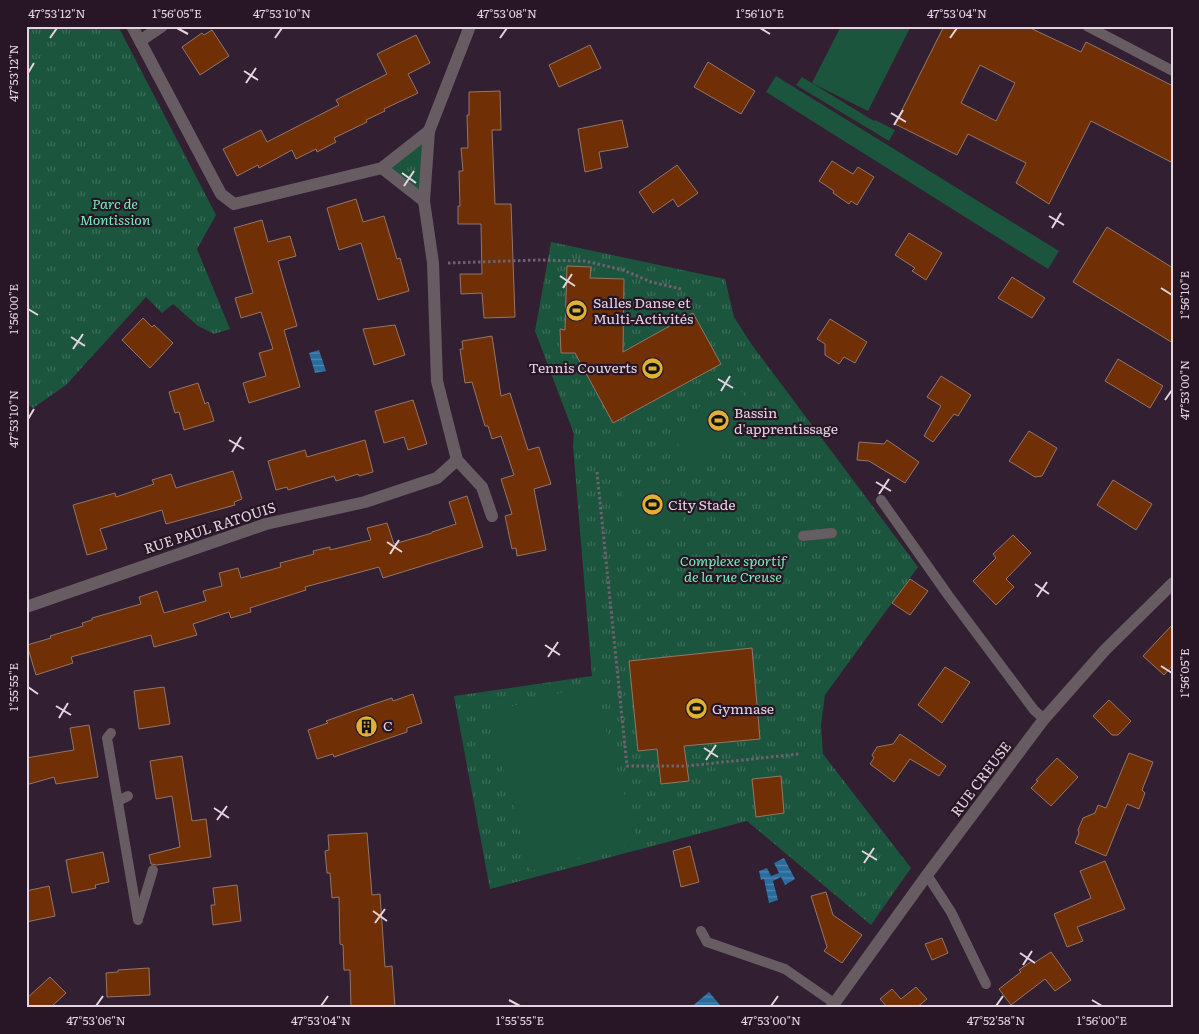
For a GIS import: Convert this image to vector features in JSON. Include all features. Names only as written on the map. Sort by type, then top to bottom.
[{"type":"street","points":[[132,26],[221,194],[234,204],[382,168],[430,131]]},
{"type":"street","points":[[140,41],[162,26]]},
{"type":"street","points":[[470,26],[430,131],[424,201],[432,264],[437,381],[457,460],[482,487],[492,516]]},
{"type":"street","points":[[382,168],[424,201]]},
{"type":"street","name":"RUE PAUL RATOUIS","points":[[26,607],[266,524],[365,502],[437,478],[457,460]]},
{"type":"street","name":"RUE CREUSE","points":[[833,1006],[1044,719],[1105,650],[1173,584]]},
{"type":"lane","points":[[1088,26],[1173,71]]},
{"type":"lane","points":[[881,500],[948,595],[1034,710],[1044,719]]},
{"type":"lane","points":[[803,536],[832,533]]},
{"type":"lane","points":[[111,733],[107,738],[138,920],[153,870]]},
{"type":"lane","points":[[118,801],[128,796]]},
{"type":"lane","points":[[928,875],[951,912],[986,984]]},
{"type":"lane","points":[[701,931],[707,942],[785,969],[833,1006]]},
{"type":"path","points":[[432,264],[537,260],[585,261],[623,270],[651,282],[681,289]]},
{"type":"path","points":[[597,472],[627,766],[687,766],[799,754]]},
{"type":"green space","name":"Parc de Montission","points":[[26,26],[118,26],[216,215],[197,249],[230,329],[214,334],[198,326],[173,304],[162,313],[146,297],[66,385],[33,408],[26,404]]},
{"type":"green space","points":[[841,26],[911,26],[868,111],[812,83]]},
{"type":"green space","points":[[776,76],[1059,251],[1048,269],[766,92]]},
{"type":"green space","points":[[802,77],[874,121],[895,130],[889,141],[796,85]]},
{"type":"green space","points":[[429,131],[424,201],[382,168]]},
{"type":"green space","name":"Complexe sportif de la rue Creuse","points":[[551,242],[725,279],[734,317],[752,345],[918,567],[825,695],[821,725],[823,754],[911,868],[871,925],[747,821],[490,889],[454,696],[592,676],[573,446],[574,434],[535,331]]},
{"type":"green space","name":"Bassin d'apprentissage","points":[[733,381],[758,414],[738,430],[740,433],[695,467],[673,438],[689,425],[685,418]]},
{"type":"green space","name":"City Stade","points":[[680,484],[683,521],[624,526],[621,489]]},
{"type":"green space","points":[[593,684],[638,842],[531,871],[488,713]]},
{"type":"water","points":[[319,350],[326,371],[315,373],[309,353]]},
{"type":"water","points":[[784,858],[795,879],[785,885],[781,877],[773,881],[778,900],[769,903],[764,879],[761,880],[759,871],[767,868],[771,876],[779,873],[774,863]]},
{"type":"water","points":[[709,992],[720,1005],[717,1008],[690,1008]]},
{"type":"building","points":[[944,26],[1026,26],[1081,52],[1086,42],[1173,86],[1173,163],[1091,121],[1049,204],[1016,183],[1026,163],[968,134],[957,155],[895,124]],"holes":[[[980,65],[1015,83],[996,121],[961,103]]]},
{"type":"building","points":[[212,30],[229,56],[200,75],[182,47],[202,33],[204,35]]},
{"type":"building","points":[[416,35],[430,63],[408,74],[418,93],[384,109],[385,111],[366,120],[367,122],[334,138],[336,142],[317,152],[316,149],[296,159],[292,150],[259,168],[258,165],[237,176],[223,149],[261,130],[267,142],[339,105],[336,100],[387,74],[377,54]]},
{"type":"building","points":[[590,45],[601,68],[559,87],[549,65]]},
{"type":"building","points":[[708,62],[755,91],[741,114],[694,87]]},
{"type":"building","points":[[500,91],[501,130],[492,130],[495,204],[511,204],[515,317],[484,318],[482,293],[461,294],[460,274],[482,274],[481,224],[458,224],[458,206],[460,206],[459,171],[463,171],[461,148],[468,148],[467,115],[469,115],[469,92]]},
{"type":"building","points":[[622,120],[628,147],[599,152],[602,168],[585,172],[578,129]]},
{"type":"building","points":[[832,161],[853,174],[858,167],[874,177],[857,205],[851,201],[849,204],[819,181]]},
{"type":"building","points":[[677,165],[698,193],[678,207],[673,199],[653,213],[639,192]]},
{"type":"building","points":[[356,199],[363,222],[384,216],[397,259],[400,258],[409,291],[378,300],[361,243],[339,250],[327,208]]},
{"type":"building","points":[[262,220],[268,242],[290,236],[296,256],[278,261],[297,326],[284,330],[300,387],[249,403],[243,383],[266,376],[259,353],[273,349],[261,312],[241,318],[235,298],[253,293],[234,228]]},
{"type":"building","points":[[1107,227],[1173,268],[1173,343],[1073,282]]},
{"type":"building","points":[[909,233],[942,253],[926,280],[912,271],[915,268],[895,255]]},
{"type":"building","points":[[567,266],[591,267],[590,278],[624,279],[623,352],[693,313],[721,364],[613,423],[575,353],[561,353],[560,329],[565,330]]},
{"type":"building","points":[[1012,277],[1045,298],[1032,318],[998,298]]},
{"type":"building","points":[[143,318],[152,327],[154,325],[173,343],[150,368],[122,340]]},
{"type":"building","points":[[830,319],[867,342],[855,363],[844,357],[839,364],[825,355],[825,344],[817,339]]},
{"type":"building","points":[[395,325],[405,355],[374,365],[363,329]]},
{"type":"building","points":[[492,336],[501,396],[510,393],[528,450],[539,447],[551,484],[534,489],[546,550],[517,556],[516,548],[512,549],[505,516],[512,514],[501,479],[514,475],[501,436],[492,439],[488,426],[485,426],[472,382],[465,383],[460,349],[463,349],[462,341]]},
{"type":"building","points":[[1118,359],[1163,386],[1150,408],[1105,381]]},
{"type":"building","points":[[941,376],[971,395],[958,416],[954,414],[933,442],[924,436],[941,406],[927,397]]},
{"type":"building","points":[[198,383],[205,404],[208,402],[214,421],[184,430],[179,412],[175,413],[169,392]]},
{"type":"building","points":[[413,400],[427,444],[408,450],[404,437],[384,443],[375,411]]},
{"type":"building","points":[[1029,431],[1057,448],[1042,476],[1035,477],[1009,461]]},
{"type":"building","points":[[365,440],[373,472],[359,476],[358,474],[336,481],[334,476],[288,490],[287,487],[276,490],[268,461],[305,450],[307,457]]},
{"type":"building","points":[[887,440],[919,462],[905,483],[869,461],[857,460],[859,442],[884,444]]},
{"type":"building","points":[[233,471],[242,499],[234,502],[235,505],[166,524],[162,510],[100,529],[107,549],[87,555],[73,505],[115,493],[116,497],[154,484],[152,480],[171,474],[176,488]]},
{"type":"building","points":[[1113,480],[1152,504],[1136,530],[1097,505]]},
{"type":"building","points":[[467,496],[483,547],[383,578],[379,567],[305,587],[306,590],[250,608],[251,612],[231,618],[229,612],[193,624],[197,635],[154,647],[151,635],[71,657],[73,663],[36,675],[27,645],[83,626],[82,623],[92,620],[92,618],[141,604],[139,597],[157,591],[164,613],[206,601],[203,591],[222,586],[219,573],[238,568],[241,578],[281,567],[280,563],[314,554],[313,551],[330,547],[330,550],[371,540],[367,528],[387,523],[394,544],[432,533],[456,524],[449,502]]},
{"type":"building","points":[[1013,535],[1031,553],[1006,579],[1014,587],[996,605],[973,581],[996,558],[993,554]]},
{"type":"building","points":[[910,579],[928,591],[910,615],[892,603]]},
{"type":"building","points":[[1173,624],[1173,665],[1164,675],[1143,656]]},
{"type":"building","name":"Gymnase","points":[[752,648],[760,739],[684,746],[689,781],[661,784],[657,749],[638,751],[629,661]]},
{"type":"building","points":[[945,667],[970,682],[942,723],[918,705]]},
{"type":"building","points":[[164,687],[170,724],[139,729],[134,691]]},
{"type":"building","name":"C","points":[[413,694],[422,723],[407,728],[407,732],[334,757],[333,754],[317,759],[308,730],[328,723],[326,721],[368,706],[392,698],[393,701]]},
{"type":"building","points":[[1109,700],[1131,721],[1118,735],[1112,735],[1093,716]]},
{"type":"building","points":[[89,725],[98,777],[56,784],[54,777],[26,785],[26,758],[74,750],[70,728]]},
{"type":"building","points":[[900,734],[946,766],[939,776],[910,759],[894,782],[870,764],[874,758],[872,755],[877,747],[893,744]]},
{"type":"building","points":[[1129,753],[1153,762],[1142,790],[1145,793],[1139,809],[1127,804],[1106,856],[1075,843],[1083,818],[1095,813],[1098,805],[1106,808]]},
{"type":"building","points":[[182,756],[192,821],[206,819],[211,857],[157,865],[151,864],[149,855],[180,847],[172,796],[156,799],[150,761]]},
{"type":"building","points":[[1057,758],[1078,777],[1051,806],[1031,788]]},
{"type":"building","points":[[781,776],[784,813],[756,817],[752,779]]},
{"type":"building","points":[[367,833],[372,895],[380,894],[385,967],[392,966],[395,1008],[351,1008],[350,970],[344,970],[343,945],[340,944],[339,897],[332,898],[330,873],[327,873],[325,851],[329,850],[328,835]]},
{"type":"building","points":[[690,846],[699,882],[681,887],[673,851]]},
{"type":"building","points":[[103,852],[109,882],[95,885],[96,888],[72,893],[66,860]]},
{"type":"building","points":[[1105,861],[1125,909],[1077,927],[1083,941],[1067,947],[1054,914],[1091,898],[1080,871]]},
{"type":"building","points":[[237,885],[241,921],[213,925],[211,905],[215,905],[213,888]]},
{"type":"building","points":[[49,886],[55,916],[26,922],[26,891]]},
{"type":"building","points":[[826,892],[833,915],[862,935],[842,963],[824,951],[827,947],[811,896]]},
{"type":"building","points":[[942,938],[948,953],[932,960],[925,944]]},
{"type":"building","points":[[1051,952],[1071,980],[1055,991],[1045,979],[1011,1005],[999,989],[1021,972],[1019,970]]},
{"type":"building","points":[[149,968],[150,995],[107,997],[106,973],[118,972],[118,970]]},
{"type":"building","points":[[50,977],[66,993],[50,1008],[26,1008],[26,999]]},
{"type":"building","points":[[916,987],[927,999],[916,1008],[888,1008],[880,999],[892,989],[901,999]]},
{"type":"place","name":"Salles Danse et Multi-Activités","points":[[577,311]]},
{"type":"place","name":"Tennis Couverts","points":[[653,368]]},
{"type":"place","name":"Bassin d'apprentissage","points":[[718,421]]},
{"type":"place","name":"City Stade","points":[[652,505]]},
{"type":"place","name":"Gymnase","points":[[696,709]]},
{"type":"place","name":"C","points":[[367,726]]}]
